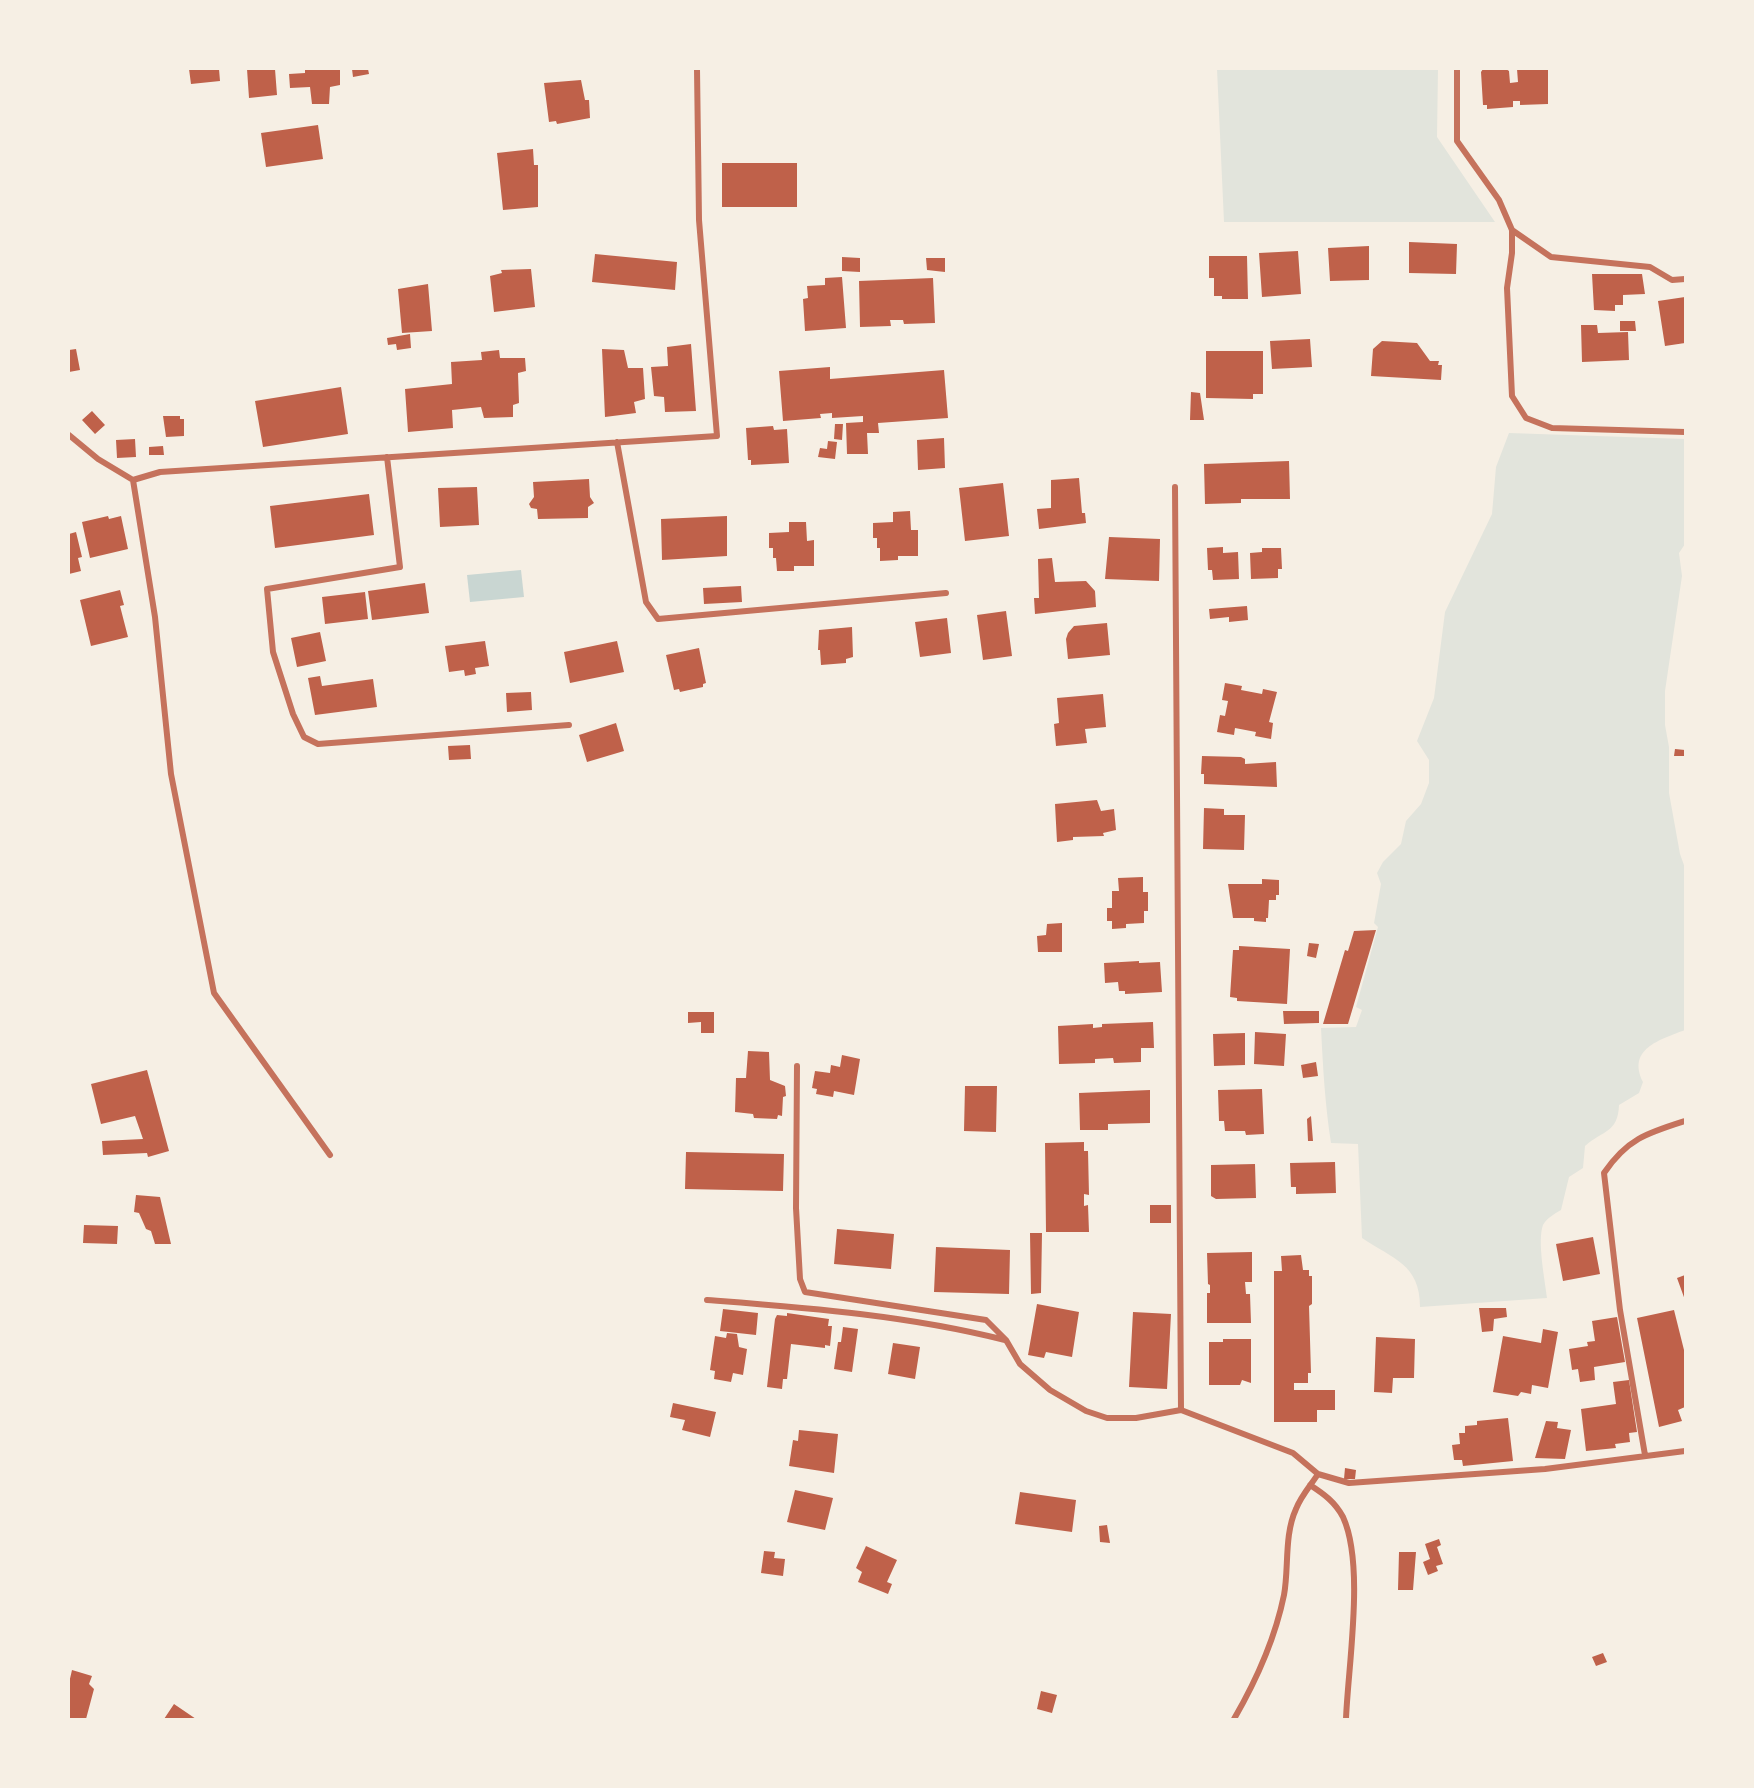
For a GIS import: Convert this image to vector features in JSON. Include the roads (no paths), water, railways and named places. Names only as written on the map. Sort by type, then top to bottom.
[{"type":"street","points":[[69,435],[98,459],[133,480],[160,472],[717,436],[699,220],[697,69]]},
{"type":"street","points":[[1457,69],[1457,141],[1499,201],[1512,230],[1512,254],[1507,288],[1512,396],[1526,418],[1552,428],[1685,432]]},
{"type":"street","points":[[1512,230],[1551,257],[1650,267],[1672,280],[1685,279]]},
{"type":"street","points":[[617,442],[646,602],[658,619],[946,593]]},
{"type":"street","points":[[387,457],[400,567],[267,589],[273,652],[293,714],[304,737],[318,744],[569,725]]},
{"type":"street","points":[[133,480],[155,617],[171,774],[213,993],[330,1155]]},
{"type":"street","points":[[1175,487],[1181,1410]]},
{"type":"street","points":[[797,1066],[797,1220],[800,1279],[805,1292],[986,1320],[1006,1340],[1020,1364],[1050,1390],[1086,1411],[1107,1418],[1136,1418],[1181,1410],[1293,1453],[1318,1474],[1349,1484],[1545,1469],[1685,1452]]},
{"type":"street","points":[[1646,1455],[1620,1310],[1604,1173],[1617,1153],[1641,1135],[1685,1121]]},
{"type":"street","points":[[707,1300],[890,1316],[930,1322],[1006,1340]]},
{"type":"street","points":[[1234,1719],[1253,1686],[1284,1595],[1291,1524],[1296,1509],[1318,1474]]},
{"type":"street","points":[[1310,1485],[1330,1498],[1343,1517],[1350,1542],[1353,1588],[1352,1640],[1346,1719]]}]
